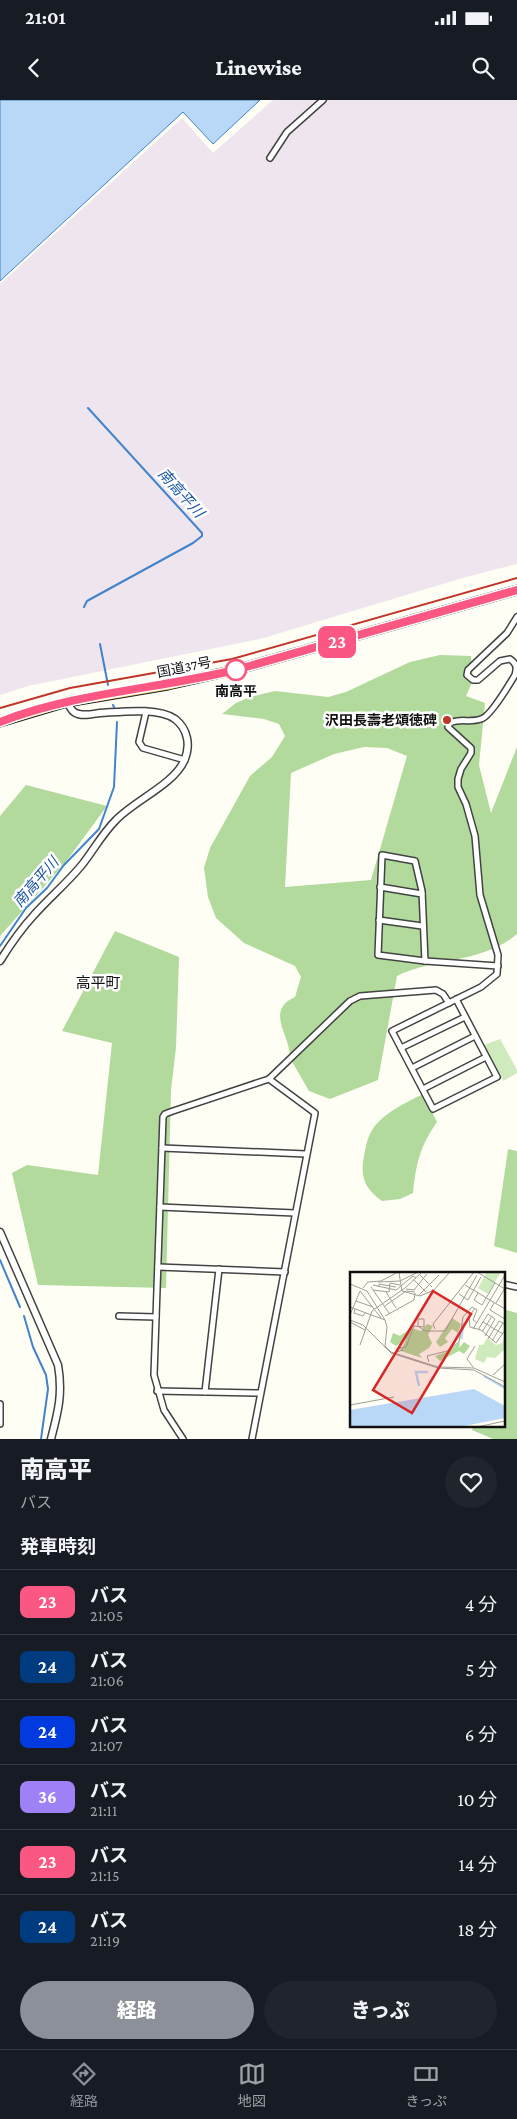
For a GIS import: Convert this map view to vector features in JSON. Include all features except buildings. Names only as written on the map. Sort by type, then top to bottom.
[{"type":"highway","name":"国道37号","points":[[0,722],[67,702],[222,674],[517,590]]},
{"type":"street","points":[[270,158],[287,132],[323,100]]},
{"type":"street","points":[[456,999],[497,1077],[434,1109],[392,1031],[456,999],[481,988],[497,974],[498,955],[480,895],[475,836],[466,804],[458,787],[460,769],[471,753],[471,748],[448,727],[450,723],[456,720],[475,721],[485,718],[515,675],[517,668],[515,662],[510,659],[500,662],[478,680],[473,680],[467,675],[468,670],[507,633],[517,617]]},
{"type":"street","points":[[0,961],[28,922],[82,864],[98,840],[116,820],[167,780],[185,760],[188,743],[186,734],[179,723],[164,714],[146,712],[84,715],[74,712],[67,702]]},
{"type":"street","points":[[146,712],[139,742],[143,748],[185,760]]},
{"type":"street","points":[[425,960],[422,894],[415,861],[382,855],[378,955],[425,960],[498,966]]},
{"type":"street","points":[[380,887],[422,894]]},
{"type":"street","points":[[379,920],[422,926]]},
{"type":"street","points":[[183,1439],[164,1410],[154,1375],[163,1117],[165,1114],[269,1079],[350,1001],[360,996],[436,990],[443,994],[449,1003]]},
{"type":"street","points":[[401,1048],[465,1016]]},
{"type":"street","points":[[412,1068],[475,1036]]},
{"type":"street","points":[[423,1089],[486,1057]]},
{"type":"street","points":[[252,1439],[315,1113],[269,1079]]},
{"type":"street","points":[[162,1148],[306,1154]]},
{"type":"street","points":[[160,1208],[296,1213]]},
{"type":"street","points":[[0,1232],[58,1365],[61,1385],[60,1399],[51,1439]]},
{"type":"street","points":[[158,1267],[284,1272]]},
{"type":"street","points":[[205,1392],[219,1269]]},
{"type":"street","points":[[504,1284],[517,1287]]},
{"type":"street","points":[[119,1316],[156,1318]]},
{"type":"street","points":[[157,1390],[260,1394]]},
{"type":"street","points":[[0,1404],[0,1424]]},
{"type":"shaded area","points":[[273,100],[517,100],[517,564],[466,577],[260,639],[28,686],[0,695],[0,284],[182,118],[213,153]]},
{"type":"green space","points":[[440,655],[471,656],[473,680],[466,696],[485,703],[479,765],[491,813],[517,747],[517,934],[489,951],[412,970],[397,976],[378,1080],[330,1099],[309,1091],[290,1058],[281,1024],[281,1009],[295,997],[301,977],[295,966],[244,943],[216,918],[208,897],[204,868],[210,848],[250,776],[272,757],[285,736],[279,724],[264,719],[222,714],[236,703],[250,697],[275,691],[328,697],[346,692],[410,662]],"holes":[[[364,747],[387,748],[407,756],[371,880],[285,887],[291,773],[334,754]]]},
{"type":"green space","points":[[26,785],[107,806],[65,863],[0,936],[0,816]]},
{"type":"green space","points":[[115,931],[179,957],[176,1048],[171,1090],[166,1288],[38,1285],[12,1173],[27,1165],[98,1175],[112,1043],[62,1031]]},
{"type":"green space","points":[[500,1039],[517,1070],[517,1073],[503,1081],[484,1045]]},
{"type":"green space","points":[[423,1094],[437,1122],[423,1147],[413,1193],[400,1199],[382,1201],[369,1189],[363,1174],[363,1162],[369,1135],[387,1114]]},
{"type":"green space","points":[[508,1149],[517,1151],[517,1253],[494,1246]]},
{"type":"green space","points":[[504,1309],[517,1313],[517,1439],[493,1439],[472,1430],[474,1426],[504,1426]]},
{"type":"water","points":[[0,100],[260,100],[213,144],[183,112],[0,281]]},
{"type":"waterway","name":"南高平川","points":[[84,607],[87,601],[193,543],[202,536],[202,533],[88,408]]},
{"type":"waterway","name":"南高平川","points":[[100,644],[108,685]]},
{"type":"waterway","name":"南高平川","points":[[0,946],[26,908],[47,888],[64,865],[99,829],[114,787],[117,722]]},
{"type":"waterway","name":"南高平川","points":[[0,1260],[20,1307]]},
{"type":"waterway","name":"南高平川","points":[[24,1316],[33,1347],[46,1375],[48,1389],[41,1439]]},
{"type":"railway","points":[[0,708],[70,688],[232,659],[517,578]]},
{"type":"bus line","name":"23","points":[[0,722],[67,702],[198,679],[279,659],[517,590]]},
{"type":"place","name":"南高平","points":[[236,670]]},
{"type":"place","name":"沢田長壽老頌徳碑","points":[[447,720]]},
{"type":"district","name":"高平町","points":[[98,983]]}]
